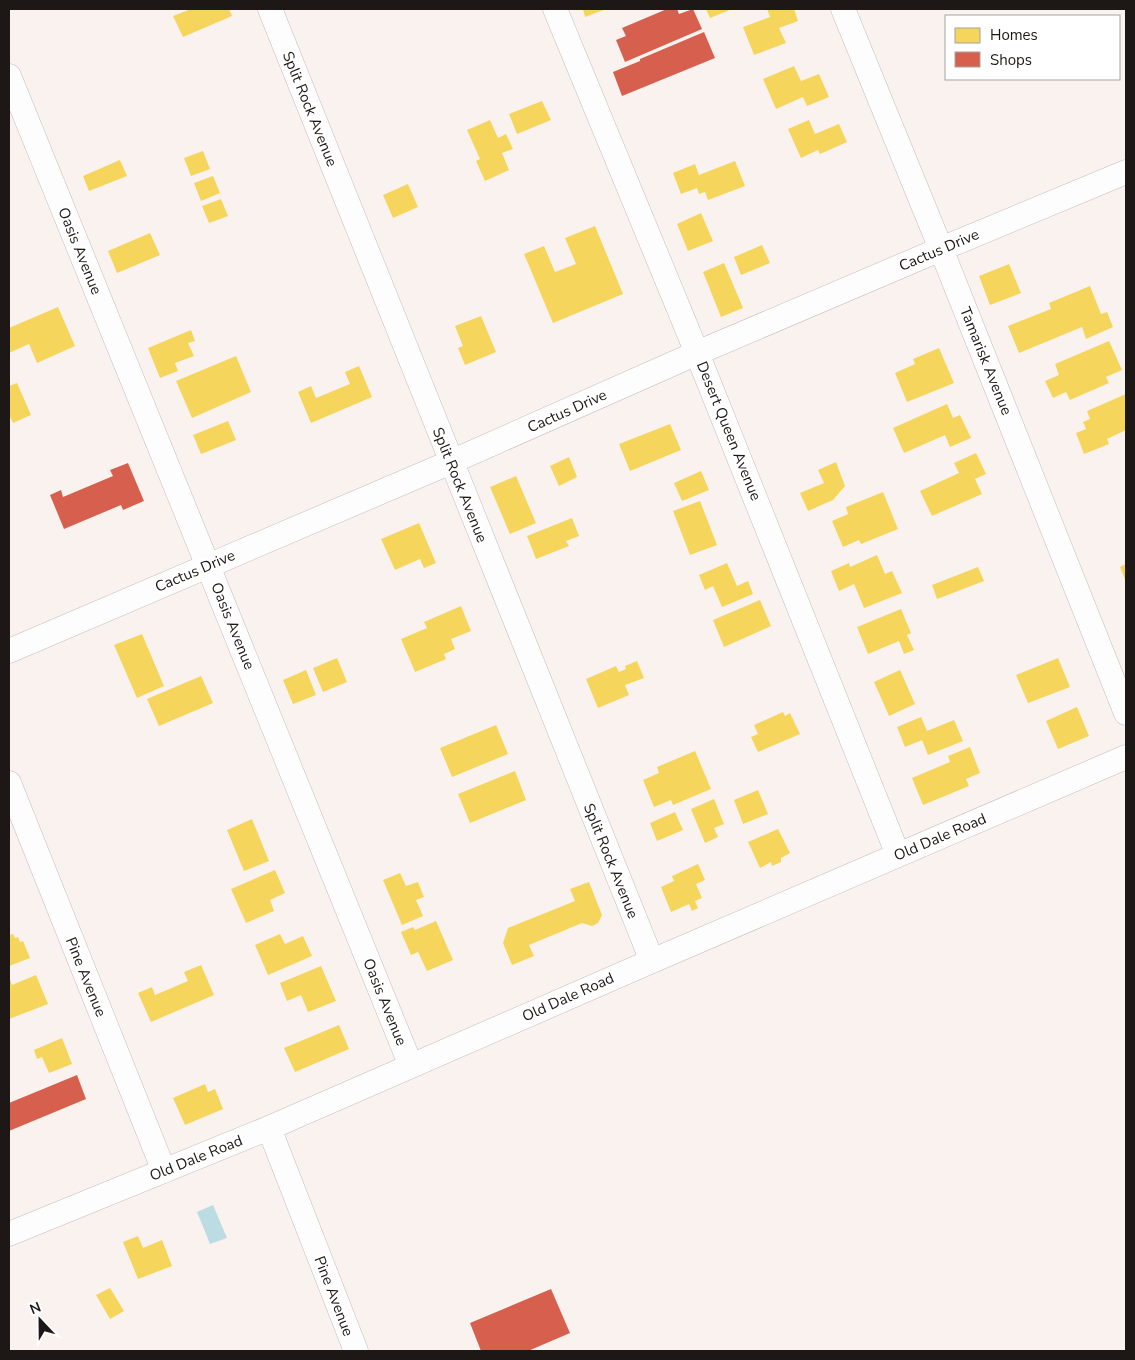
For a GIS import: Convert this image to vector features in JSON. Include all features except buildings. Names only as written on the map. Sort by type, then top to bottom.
[{"type":"street","name":"Split Rock Avenue","points":[[270,9],[652,961]]},
{"type":"street","name":"Desert Queen Avenue","points":[[555,9],[698,352],[898,855]]},
{"type":"street","name":"Tamarisk Avenue","points":[[843,9],[1126,713]]},
{"type":"street","name":"Oasis Avenue","points":[[9,76],[411,1066]]},
{"type":"street","name":"Cactus Drive","points":[[9,650],[451,462],[698,352],[1126,172]]},
{"type":"street","name":"Old Dale Road","points":[[9,1234],[270,1128],[1126,757]]},
{"type":"street","name":"Pine Avenue","points":[[9,784],[164,1171]]},
{"type":"street","name":"Pine Avenue","points":[[270,1128],[356,1351]]},
{"type":"water","points":[[213,1205],[227,1238],[210,1244],[197,1212]]}]
